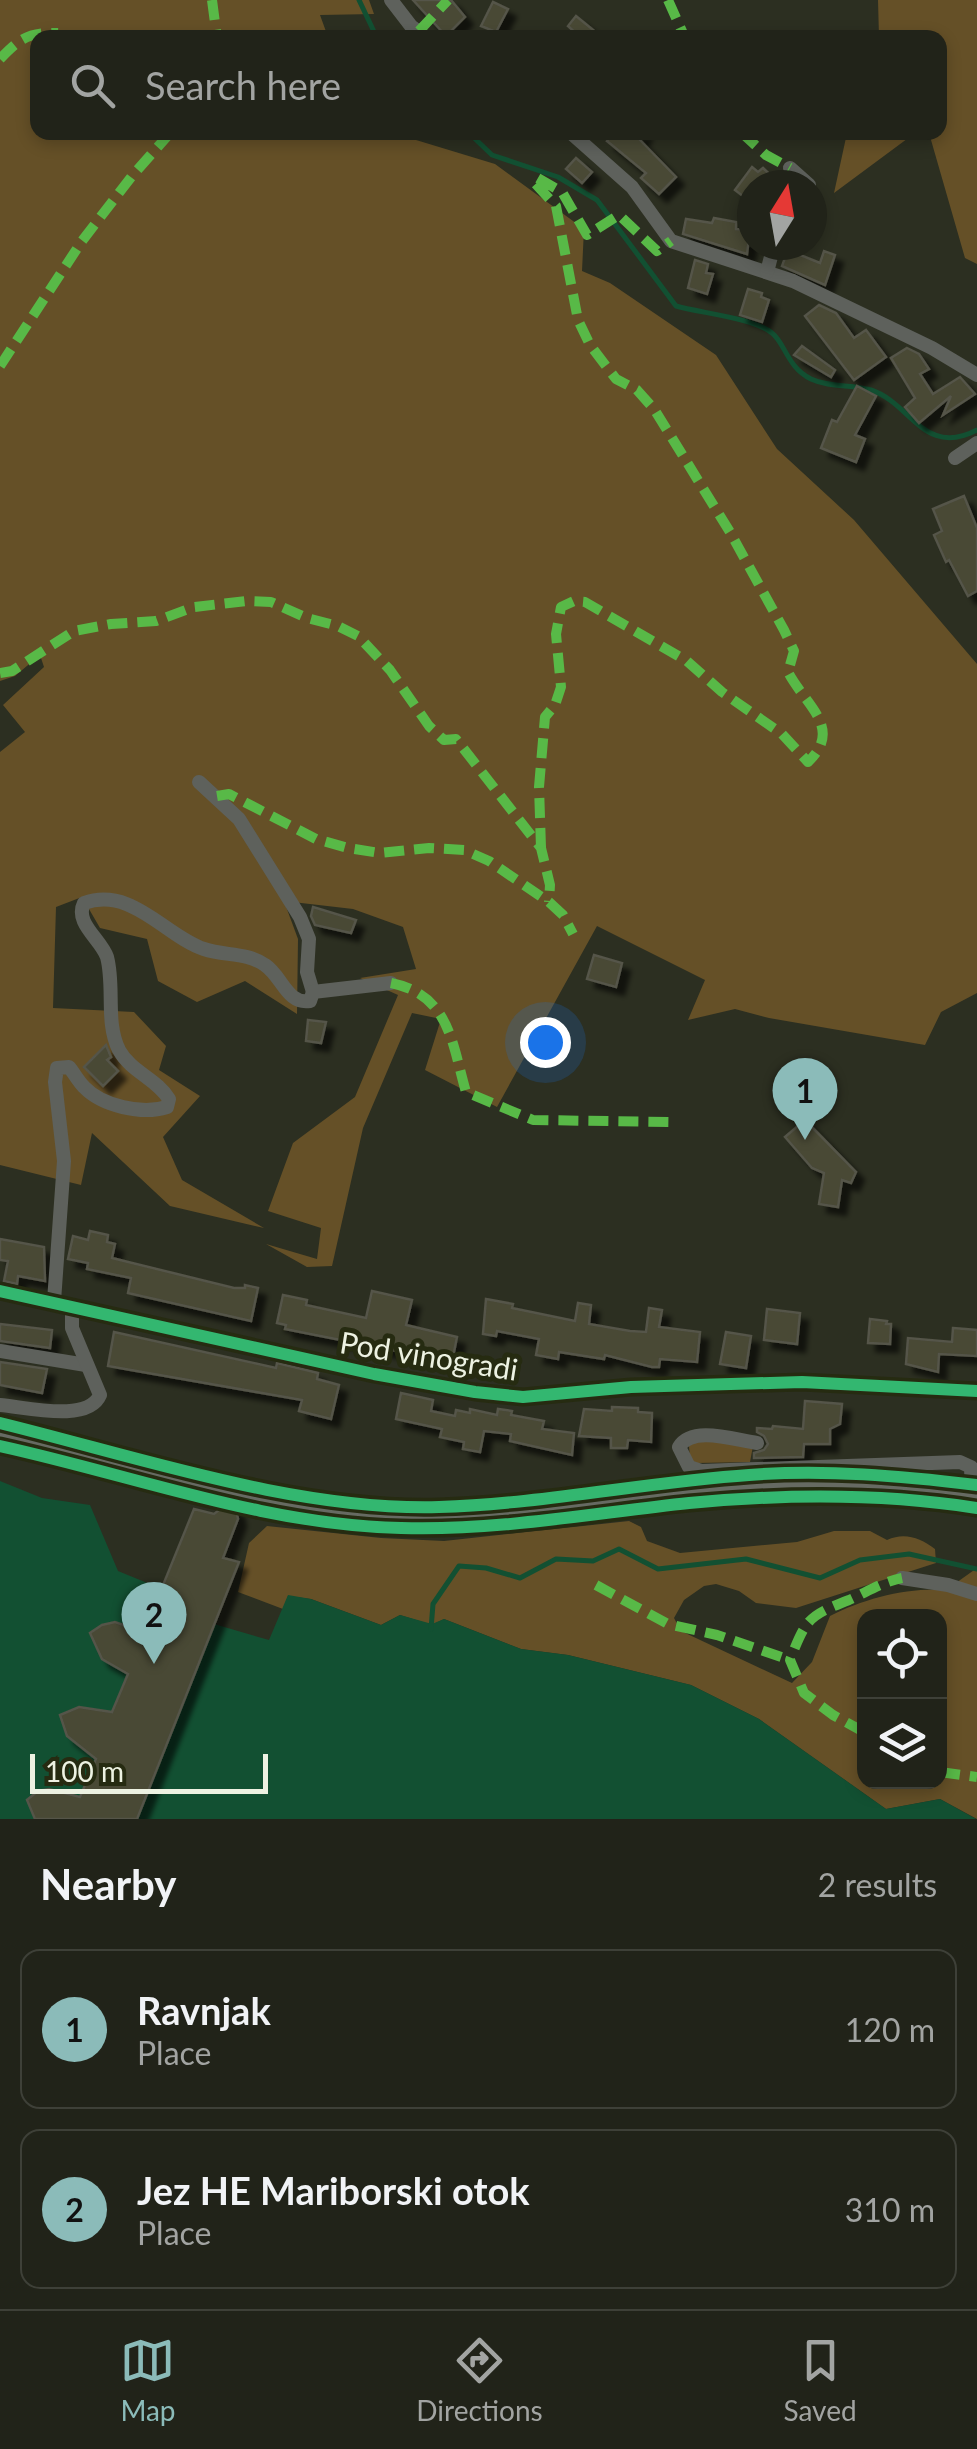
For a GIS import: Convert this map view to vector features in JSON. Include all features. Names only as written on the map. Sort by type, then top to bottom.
[{"type":"main road","points":[[0,1435],[249,1497],[371,1516],[480,1517],[715,1490],[801,1485],[886,1486],[974,1496]]},
{"type":"street","points":[[391,0],[416,30]]},
{"type":"street","points":[[579,140],[632,187],[671,241],[707,256],[767,272],[915,339],[977,376]]},
{"type":"street","points":[[767,272],[770,260]]},
{"type":"street","points":[[955,458],[977,442]]},
{"type":"street","points":[[54,1301],[64,1161],[54,1082],[57,1068],[69,1067],[85,1088],[102,1100],[123,1106],[155,1110],[167,1106],[169,1099],[118,1048],[112,1026],[110,968],[104,949],[82,920],[84,903],[115,902],[140,910],[204,949],[244,955],[266,965],[293,999],[310,1002],[309,939],[300,917],[240,819],[199,782]]},
{"type":"street","points":[[312,992],[392,983]]},
{"type":"street","name":"Pod vinogradi","points":[[0,1291],[374,1374],[523,1397],[631,1387],[802,1382],[977,1391]]},
{"type":"street","points":[[0,1405],[74,1412],[88,1410],[100,1395],[72,1328],[72,1307]]},
{"type":"street","points":[[0,1351],[86,1365]]},
{"type":"street","points":[[757,1443],[693,1435],[682,1440],[679,1447],[689,1467],[701,1470],[960,1462],[972,1467],[974,1496]]},
{"type":"street","points":[[902,1578],[977,1594]]},
{"type":"shaded area","points":[[0,0],[369,0],[374,14],[320,15],[325,30],[30,30],[30,140],[416,140],[495,164],[584,229],[582,271],[610,283],[716,355],[777,449],[854,520],[977,664],[977,993],[941,1012],[925,1045],[735,1009],[688,1020],[705,980],[597,926],[497,1107],[425,1070],[441,1019],[412,1013],[363,1128],[332,1266],[307,1267],[266,1244],[317,1259],[321,1228],[268,1211],[293,1143],[355,1097],[398,995],[360,978],[416,969],[403,927],[353,909],[284,901],[298,939],[297,1014],[245,981],[197,1002],[158,981],[147,939],[100,928],[82,897],[56,907],[53,1008],[134,1012],[166,1046],[159,1070],[200,1096],[163,1137],[182,1180],[264,1228],[170,1206],[92,1133],[81,1185],[0,1165],[0,752],[25,732],[3,705],[44,667],[40,655],[15,676],[0,681]]},
{"type":"shaded area","points":[[878,0],[977,0],[977,264],[965,258],[931,140],[947,140],[947,30],[879,30]]},
{"type":"shaded area","points":[[845,140],[906,140],[834,193]]},
{"type":"shaded area","points":[[698,1440],[753,1446],[750,1462],[697,1463],[690,1460],[689,1446]]},
{"type":"shaded area","points":[[0,1481],[42,1498],[90,1505],[118,1571],[162,1589],[144,1632],[117,1623],[90,1633],[102,1659],[128,1674],[112,1713],[79,1707],[60,1715],[67,1736],[96,1759],[79,1798],[53,1790],[27,1799],[35,1819],[0,1819]]},
{"type":"shaded area","points":[[629,1521],[641,1527],[647,1541],[680,1553],[797,1542],[834,1531],[870,1531],[887,1540],[900,1536],[924,1542],[935,1549],[936,1563],[796,1608],[756,1603],[739,1591],[716,1584],[704,1586],[684,1600],[674,1618],[681,1631],[792,1683],[812,1662],[830,1616],[886,1596],[946,1590],[977,1568],[977,1819],[940,1799],[886,1809],[858,1789],[947,1789],[947,1609],[857,1609],[857,1788],[759,1719],[691,1685],[568,1655],[521,1649],[444,1619],[432,1625],[400,1615],[381,1625],[311,1599],[288,1596],[283,1609],[238,1592],[249,1543],[267,1526],[444,1541]]},
{"type":"shaded area","points":[[288,1595],[311,1599],[381,1625],[400,1615],[432,1624],[444,1619],[521,1649],[568,1655],[691,1685],[759,1719],[886,1809],[940,1799],[976,1819],[137,1819],[214,1624],[269,1640]]},
{"type":"building","points":[[413,0],[451,0],[465,17],[452,30],[440,30]]},
{"type":"building","points":[[493,2],[508,9],[497,30],[481,26]]},
{"type":"building","points":[[576,16],[593,30],[572,30],[568,26]]},
{"type":"building","points":[[640,140],[676,177],[659,194],[641,178],[646,173],[607,141]]},
{"type":"building","points":[[576,158],[592,172],[582,183],[566,169]]},
{"type":"building","points":[[714,218],[736,222],[737,251],[683,234],[686,219],[712,223]]},
{"type":"building","points":[[827,252],[835,255],[825,285],[782,266],[784,260],[820,263],[827,260]]},
{"type":"building","points":[[695,260],[708,264],[706,273],[713,274],[707,294],[688,288]]},
{"type":"building","points":[[748,289],[769,300],[762,322],[740,315]]},
{"type":"building","points":[[819,305],[836,313],[854,338],[866,330],[886,357],[854,380],[805,316]]},
{"type":"building","points":[[802,346],[835,370],[831,377],[794,355]]},
{"type":"building","points":[[907,348],[919,354],[929,369],[920,374],[933,394],[960,377],[975,394],[943,415],[951,396],[919,423],[905,407],[915,398],[891,358]]},
{"type":"building","points":[[857,386],[876,396],[855,435],[865,439],[856,462],[821,448],[832,420],[837,422]]},
{"type":"building","points":[[964,496],[977,528],[977,591],[968,596],[934,535],[942,531],[933,509]]},
{"type":"building","points":[[313,907],[356,920],[351,933],[315,925]]},
{"type":"building","points":[[594,955],[622,963],[616,987],[587,979]]},
{"type":"building","points":[[308,1020],[326,1022],[321,1043],[306,1041]]},
{"type":"building","points":[[106,1045],[111,1057],[107,1060],[118,1071],[103,1086],[84,1067]]},
{"type":"building","points":[[805,1120],[856,1172],[851,1183],[842,1180],[838,1207],[819,1204],[824,1173],[812,1168],[785,1137]]},
{"type":"building","points":[[90,1231],[108,1235],[107,1242],[115,1244],[112,1258],[234,1288],[258,1288],[251,1321],[128,1293],[131,1278],[87,1269],[88,1263],[68,1259],[73,1236],[88,1240]]},
{"type":"building","points":[[0,1239],[44,1247],[45,1281],[18,1276],[17,1284],[4,1281],[8,1261],[0,1260]]},
{"type":"building","points":[[372,1291],[412,1300],[406,1325],[457,1337],[452,1362],[285,1329],[286,1325],[277,1323],[283,1295],[307,1300],[306,1305],[366,1318]]},
{"type":"building","points":[[486,1299],[575,1321],[578,1303],[591,1305],[589,1324],[646,1332],[649,1308],[662,1310],[659,1327],[700,1332],[697,1362],[660,1359],[659,1367],[652,1367],[605,1355],[604,1359],[559,1352],[558,1359],[536,1355],[539,1339],[497,1331],[496,1336],[483,1334]]},
{"type":"building","points":[[767,1309],[800,1313],[797,1344],[764,1340]]},
{"type":"building","points":[[870,1319],[891,1324],[890,1344],[868,1343]]},
{"type":"building","points":[[0,1324],[52,1330],[50,1348],[0,1341]]},
{"type":"building","points":[[953,1328],[977,1330],[977,1356],[939,1354],[938,1372],[906,1364],[908,1338],[952,1342]]},
{"type":"building","points":[[114,1332],[276,1368],[277,1363],[318,1373],[317,1379],[339,1385],[331,1419],[299,1411],[302,1400],[108,1366]]},
{"type":"building","points":[[726,1332],[751,1336],[746,1368],[720,1364]]},
{"type":"building","points":[[0,1362],[47,1369],[42,1393],[0,1385]]},
{"type":"building","points":[[401,1393],[433,1400],[431,1411],[455,1416],[456,1410],[470,1413],[470,1409],[497,1415],[498,1409],[544,1421],[542,1429],[574,1433],[572,1455],[510,1441],[511,1434],[484,1431],[480,1452],[463,1449],[464,1442],[440,1437],[442,1429],[396,1419]]},
{"type":"building","points":[[805,1401],[842,1404],[840,1424],[830,1429],[830,1444],[804,1444],[803,1457],[754,1458],[754,1453],[768,1444],[757,1428],[803,1429]]},
{"type":"building","points":[[612,1407],[652,1413],[651,1442],[628,1440],[627,1448],[611,1448],[611,1438],[579,1436],[584,1409],[612,1411]]},
{"type":"building","points":[[223,1507],[236,1509],[238,1519],[223,1558],[239,1562],[137,1819],[35,1819],[27,1800],[38,1791],[49,1789],[80,1797],[96,1759],[67,1736],[60,1715],[79,1707],[112,1712],[128,1674],[102,1659],[90,1633],[115,1622],[144,1632],[194,1509],[214,1514]]},
{"type":"waterway","points":[[359,0],[373,30]]},
{"type":"waterway","points":[[476,140],[492,155],[558,177],[597,200],[676,306],[764,328],[776,337],[803,374],[826,384],[871,390],[931,433],[959,437],[977,430]]},
{"type":"waterway","points":[[431,1629],[433,1604],[459,1566],[486,1568],[520,1578],[556,1559],[593,1561],[619,1549],[658,1569],[746,1559],[820,1578],[860,1560],[909,1554],[977,1569]]},
{"type":"marked path","points":[[212,0],[216,30]]},
{"type":"marked path","points":[[420,30],[448,0]]},
{"type":"marked path","points":[[668,0],[681,30]]},
{"type":"marked path","points":[[0,59],[30,37]]},
{"type":"marked path","points":[[0,366],[82,241],[164,140]]},
{"type":"marked path","points":[[750,140],[766,155],[790,168]]},
{"type":"marked path","points":[[541,848],[539,787],[545,717],[555,705],[561,687],[556,634],[561,607],[574,601],[585,602],[687,661],[722,692],[782,734],[808,762],[822,738],[818,717],[788,672],[794,651],[730,532],[654,409],[637,390],[616,379],[590,345],[578,320],[556,206],[534,182],[536,177],[562,192],[587,235],[619,215],[657,251],[671,241]]},
{"type":"marked path","points":[[0,673],[12,671],[74,631],[156,621],[194,607],[271,602],[338,626],[358,636],[390,670],[429,726],[444,740],[456,739],[541,848],[550,885],[549,902]]},
{"type":"marked path","points":[[217,796],[229,794],[316,839],[348,848],[380,853],[429,848],[464,850],[489,861],[549,902],[563,915],[573,934]]},
{"type":"marked path","points":[[391,983],[411,989],[437,1010],[452,1040],[466,1092],[533,1120],[673,1122]]},
{"type":"marked path","points":[[857,1728],[804,1693],[790,1660],[805,1627],[817,1615],[902,1578]]},
{"type":"marked path","points":[[596,1585],[668,1624],[717,1635],[790,1660]]},
{"type":"marked path","points":[[947,1773],[977,1777]]},
{"type":"cycle path","points":[[0,1291],[374,1374],[523,1397],[631,1387],[802,1382],[977,1391]]},
{"type":"cycle path","points":[[0,1423],[218,1479],[385,1506],[478,1505],[778,1473],[863,1474],[977,1485]]},
{"type":"cycle path","points":[[0,1446],[199,1497],[350,1525],[473,1527],[689,1503],[797,1497],[869,1497],[977,1508]]},
{"type":"place","name":"Ravnjak","points":[[805,1140]]},
{"type":"place","name":"Jez HE Mariborski otok","points":[[154,1664]]}]
